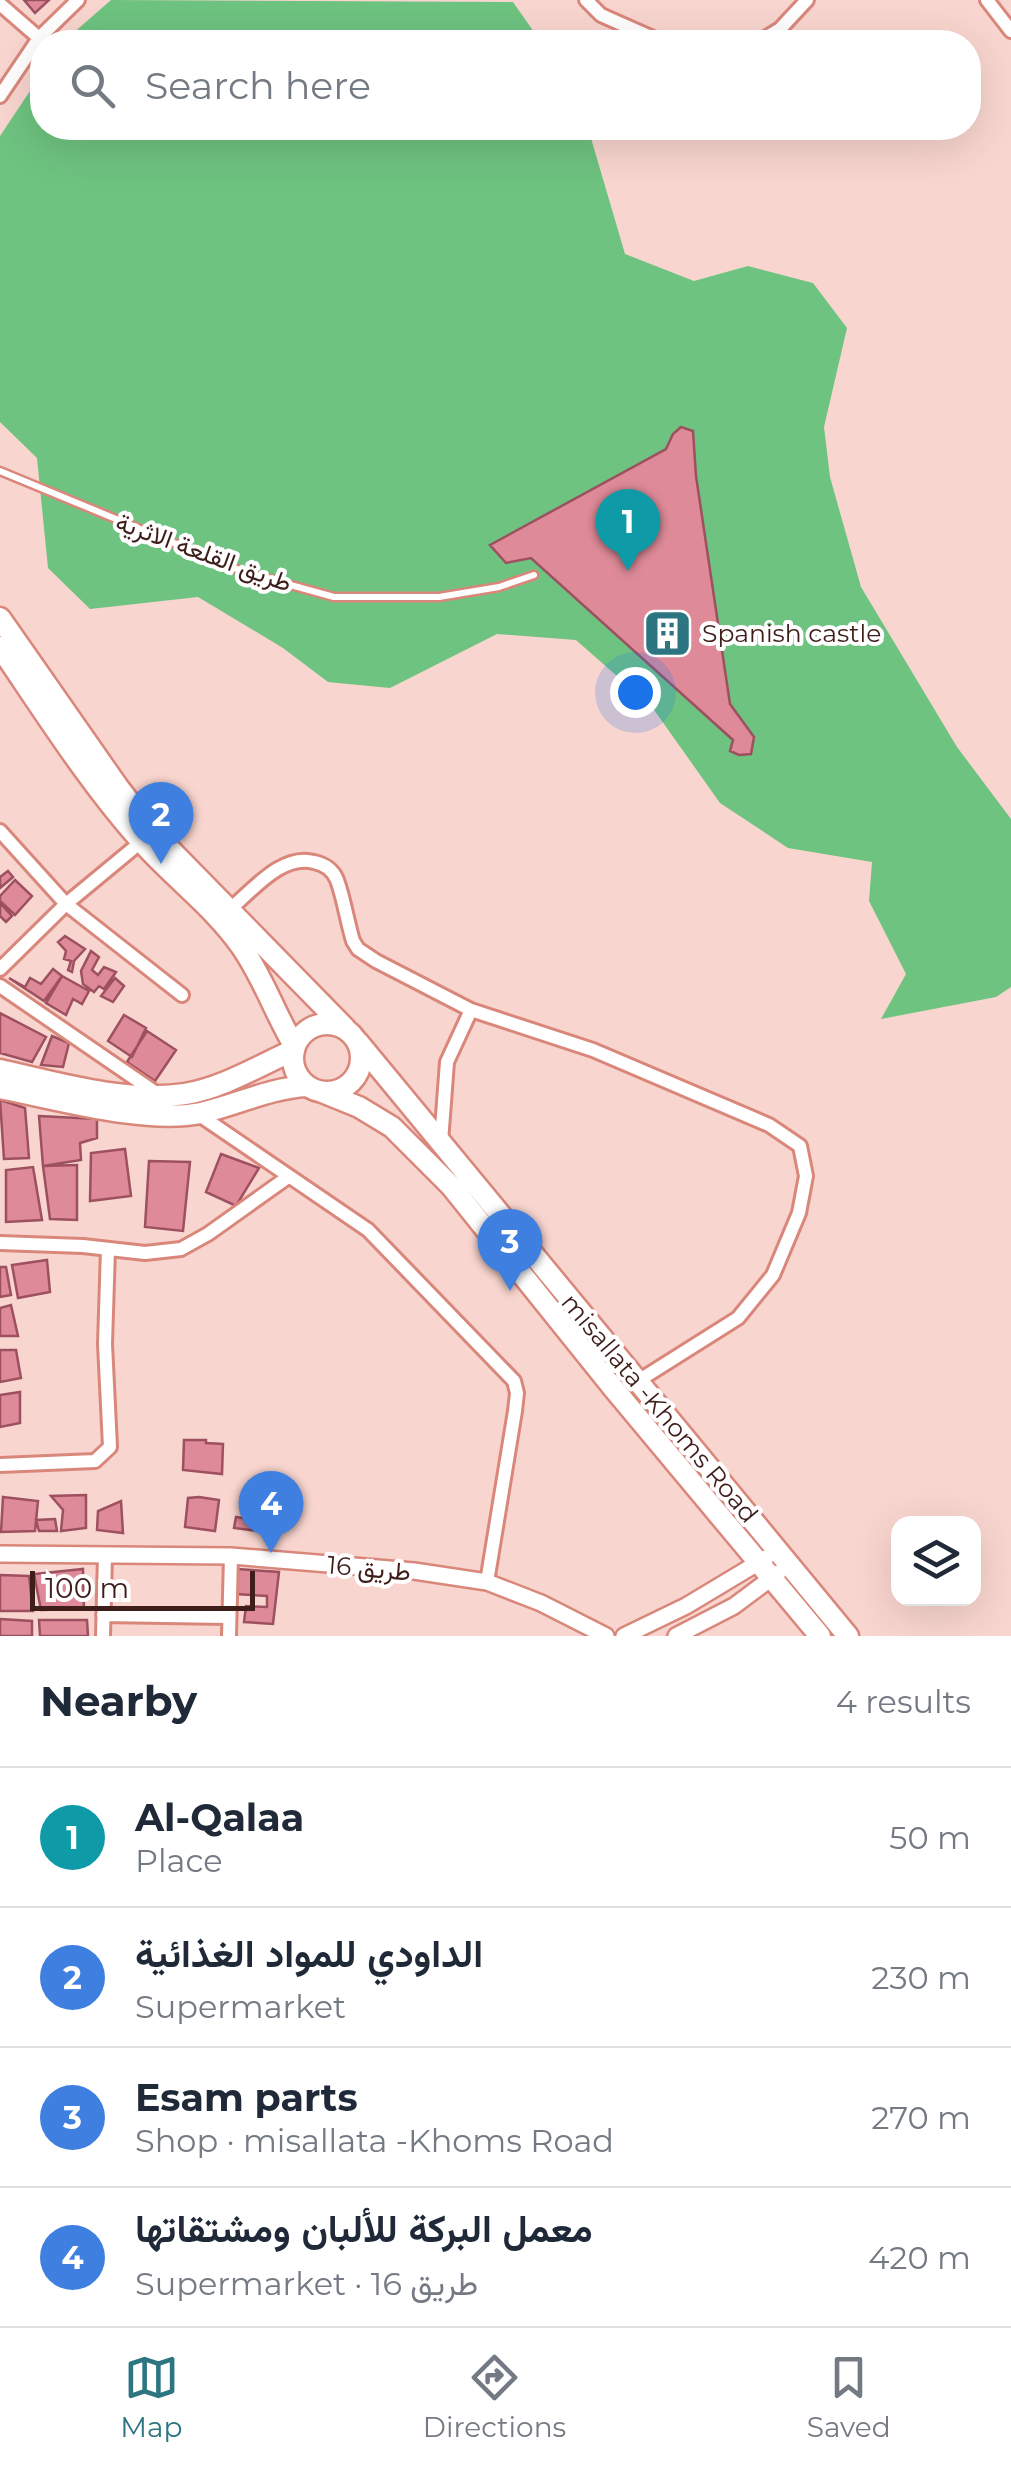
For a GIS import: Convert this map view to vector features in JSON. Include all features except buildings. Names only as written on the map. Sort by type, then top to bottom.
[{"type":"main road","points":[[0,618],[118,787],[147,836]]},
{"type":"main road","points":[[0,646],[56,732],[230,932],[260,977],[294,1049],[295,1070],[314,1089]]},
{"type":"main road","name":"misallata -Khoms Road","points":[[147,836],[229,910],[351,1035],[638,1381],[775,1563],[820,1636]]},
{"type":"main road","points":[[0,1070],[99,1090],[160,1096],[206,1089],[294,1049],[306,1031],[315,1026],[335,1024],[351,1035],[362,1052],[358,1074],[344,1089],[269,1092],[198,1114],[151,1115],[0,1088]]},
{"type":"main road","name":"misallata -Khoms Road","points":[[314,1089],[359,1107],[392,1128],[452,1186],[614,1389],[848,1636]]},
{"type":"street","points":[[47,30],[78,0]]},
{"type":"street","points":[[586,0],[601,15],[635,30]]},
{"type":"street","points":[[778,30],[807,0]]},
{"type":"street","points":[[987,0],[1011,32]]},
{"type":"street","points":[[0,4],[30,30]]},
{"type":"street","points":[[0,96],[30,51]]},
{"type":"street","points":[[0,831],[66,904],[182,995]]},
{"type":"street","points":[[0,969],[66,904],[147,836]]},
{"type":"street","points":[[229,910],[285,864],[306,860],[320,864],[332,870],[337,880],[358,949],[471,1010],[593,1050],[770,1126],[800,1146],[806,1176],[799,1213],[774,1274],[738,1318],[638,1381]]},
{"type":"street","points":[[0,986],[160,1096]]},
{"type":"street","points":[[441,1142],[448,1062],[471,1010]]},
{"type":"street","points":[[198,1114],[368,1230],[514,1381],[516,1411],[487,1582]]},
{"type":"street","points":[[0,1244],[145,1254],[181,1249],[288,1177]]},
{"type":"street","points":[[0,1465],[95,1461],[110,1447],[108,1250]]},
{"type":"street","name":"طريق 16","points":[[0,1554],[230,1556],[414,1572],[487,1582],[541,1603],[606,1636]]},
{"type":"street","points":[[103,1636],[105,1555]]},
{"type":"street","points":[[229,1636],[230,1556]]},
{"type":"street","points":[[624,1636],[775,1563]]},
{"type":"street","points":[[676,1636],[734,1606],[775,1563]]},
{"type":"street","points":[[103,1616],[228,1617]]},
{"type":"lane","name":"طريق القلعة الاثرية","points":[[0,470],[244,572],[334,597],[438,597],[500,587],[534,575]]},
{"type":"green space","points":[[111,0],[513,2],[533,30],[77,30]]},
{"type":"green space","points":[[30,91],[30,140],[592,140],[625,254],[694,281],[748,266],[813,283],[847,328],[824,427],[830,477],[861,587],[957,747],[1011,819],[1011,987],[996,997],[881,1019],[906,974],[869,901],[872,862],[788,848],[720,803],[652,707],[576,640],[497,634],[390,688],[328,682],[283,648],[198,597],[90,609],[48,568],[37,458],[0,422],[0,136]]},
{"type":"place","name":"Al-Qalaa","points":[[628,571]]},
{"type":"place","name":"Spanish castle","points":[[667,633]]},
{"type":"place","name":"الداودي للمواد الغذائية","points":[[161,864]]},
{"type":"place","name":"Esam parts","points":[[510,1291]]},
{"type":"place","name":"معمل البركة للألبان ومشتقاتها","points":[[271,1553]]}]
